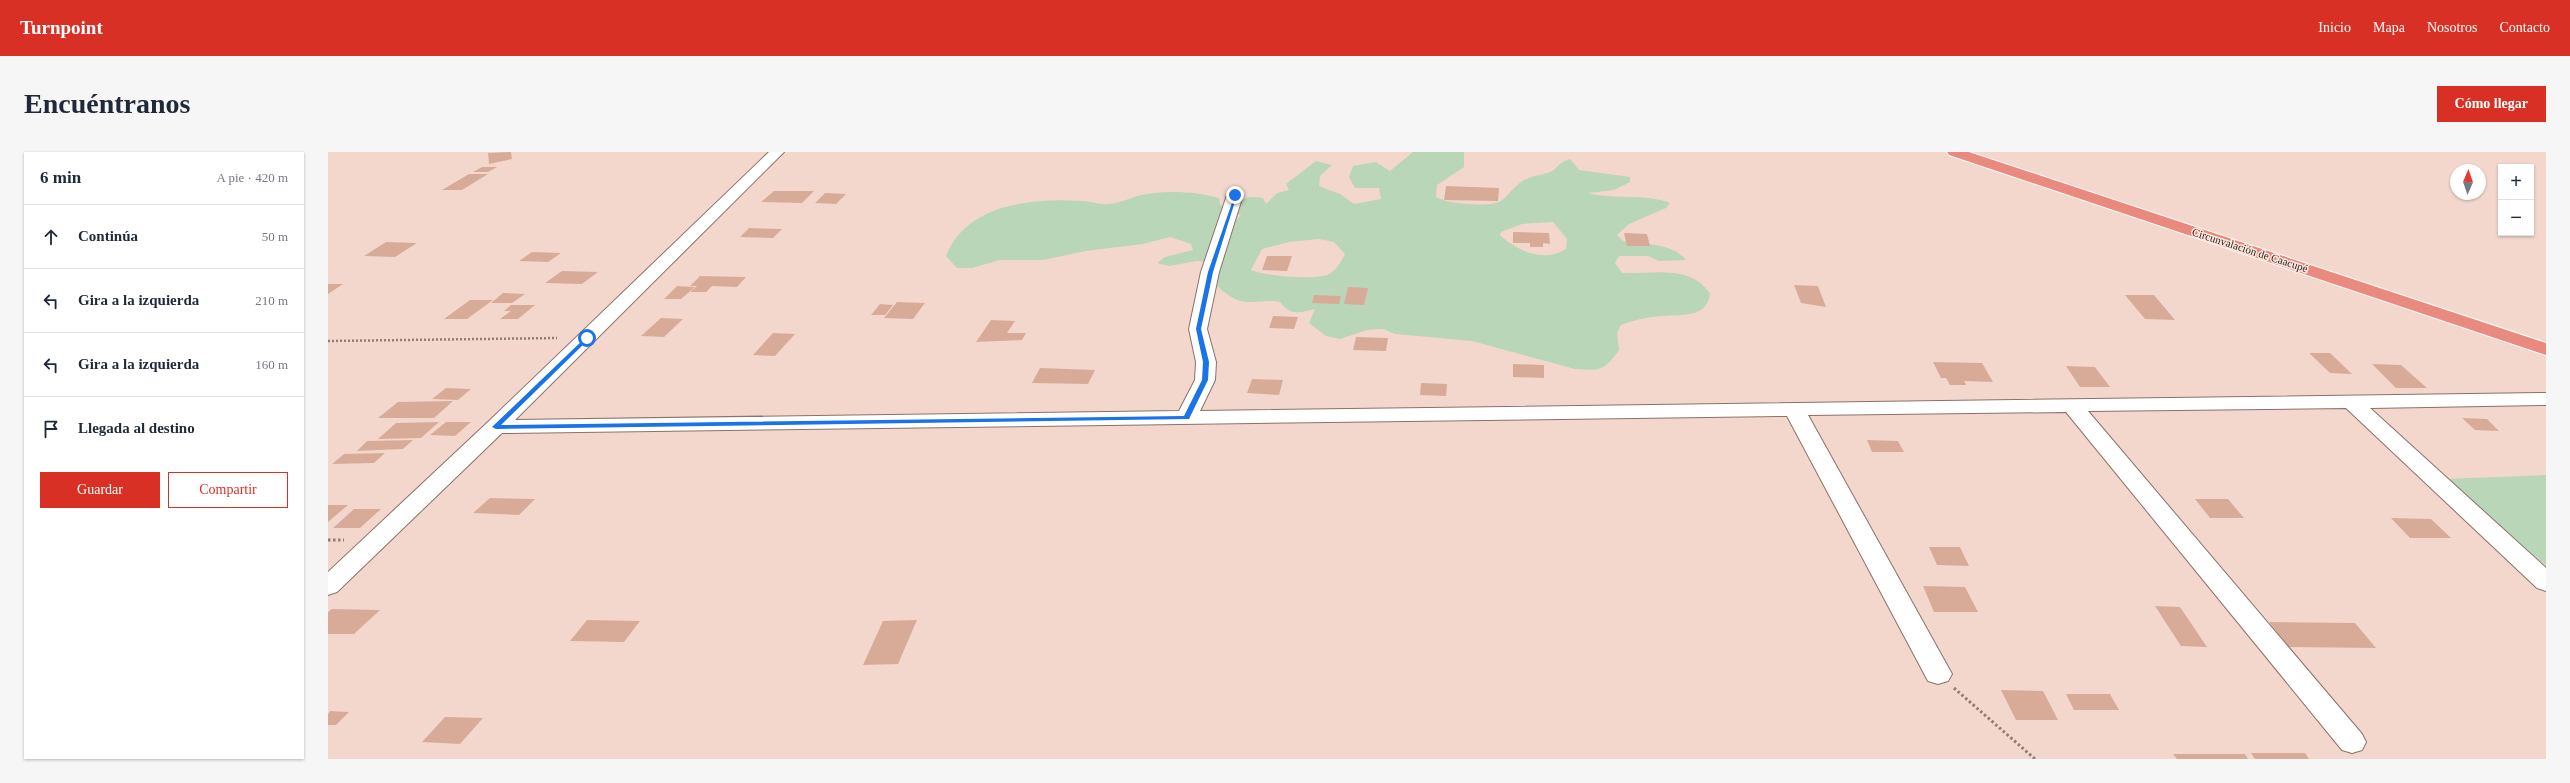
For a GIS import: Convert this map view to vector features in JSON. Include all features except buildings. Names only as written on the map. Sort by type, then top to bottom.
[{"type":"highway","name":"Circunvalación de Caacupé","points":[[1954,152],[2546,349]]},
{"type":"highway","name":"Circunvalación de Caacupé","points":[[1980,152],[2546,336]]},
{"type":"street","points":[[328,586],[496,427],[777,152]]},
{"type":"street","points":[[1187,417],[1205,380],[1206,362],[1198,329],[1210,272],[1235,195]]},
{"type":"street","points":[[496,427],[2546,399]]},
{"type":"street","points":[[2351,402],[2546,582]]},
{"type":"street","points":[[2071,405],[2352,742]]},
{"type":"street","points":[[1794,409],[1938,674]]},
{"type":"path","points":[[328,341],[587,338]]},
{"type":"path","points":[[1938,674],[2035,759]]},
{"type":"green space","points":[[1413,152],[1464,152],[1464,167],[1437,185],[1436,197],[1457,203],[1476,204],[1493,204],[1499,202],[1505,198],[1518,184],[1532,177],[1550,172],[1563,162],[1570,159],[1579,170],[1630,177],[1630,182],[1614,190],[1588,193],[1609,196],[1650,198],[1670,203],[1666,208],[1629,224],[1617,235],[1623,241],[1665,247],[1680,254],[1686,260],[1659,261],[1648,256],[1619,256],[1615,263],[1622,273],[1658,272],[1682,274],[1693,278],[1710,294],[1708,302],[1704,308],[1692,314],[1651,317],[1621,325],[1617,333],[1619,350],[1614,357],[1601,368],[1583,370],[1472,341],[1395,334],[1383,329],[1367,330],[1340,339],[1326,336],[1309,323],[1315,309],[1305,312],[1296,312],[1288,310],[1280,302],[1244,302],[1232,298],[1208,277],[1218,263],[1197,261],[1169,266],[1157,263],[1165,257],[1193,250],[1191,244],[1170,237],[1143,244],[1086,251],[1043,260],[1000,260],[972,268],[957,268],[946,256],[956,238],[969,225],[985,215],[1023,203],[1063,200],[1109,204],[1117,203],[1141,195],[1159,192],[1201,194],[1219,198],[1220,204],[1226,209],[1230,227],[1241,215],[1229,212],[1240,201],[1251,197],[1257,197],[1263,198],[1266,204],[1277,193],[1289,190],[1286,184],[1316,161],[1332,165],[1320,176],[1319,186],[1340,194],[1354,204],[1381,199],[1379,188],[1355,188],[1349,177],[1353,166],[1376,162],[1390,171]],"holes":[[[1553,222],[1567,239],[1566,249],[1558,253],[1549,255],[1532,253],[1515,246],[1500,235],[1501,232],[1522,224]],[[1319,239],[1334,242],[1345,254],[1336,269],[1327,275],[1289,277],[1251,270],[1262,249],[1289,242]]]},
{"type":"green space","points":[[2546,475],[2546,566],[2445,479]]},
{"type":"route","points":[[587,338],[496,427],[1187,417],[1205,380],[1206,362],[1198,329],[1210,272],[1235,195]]}]
